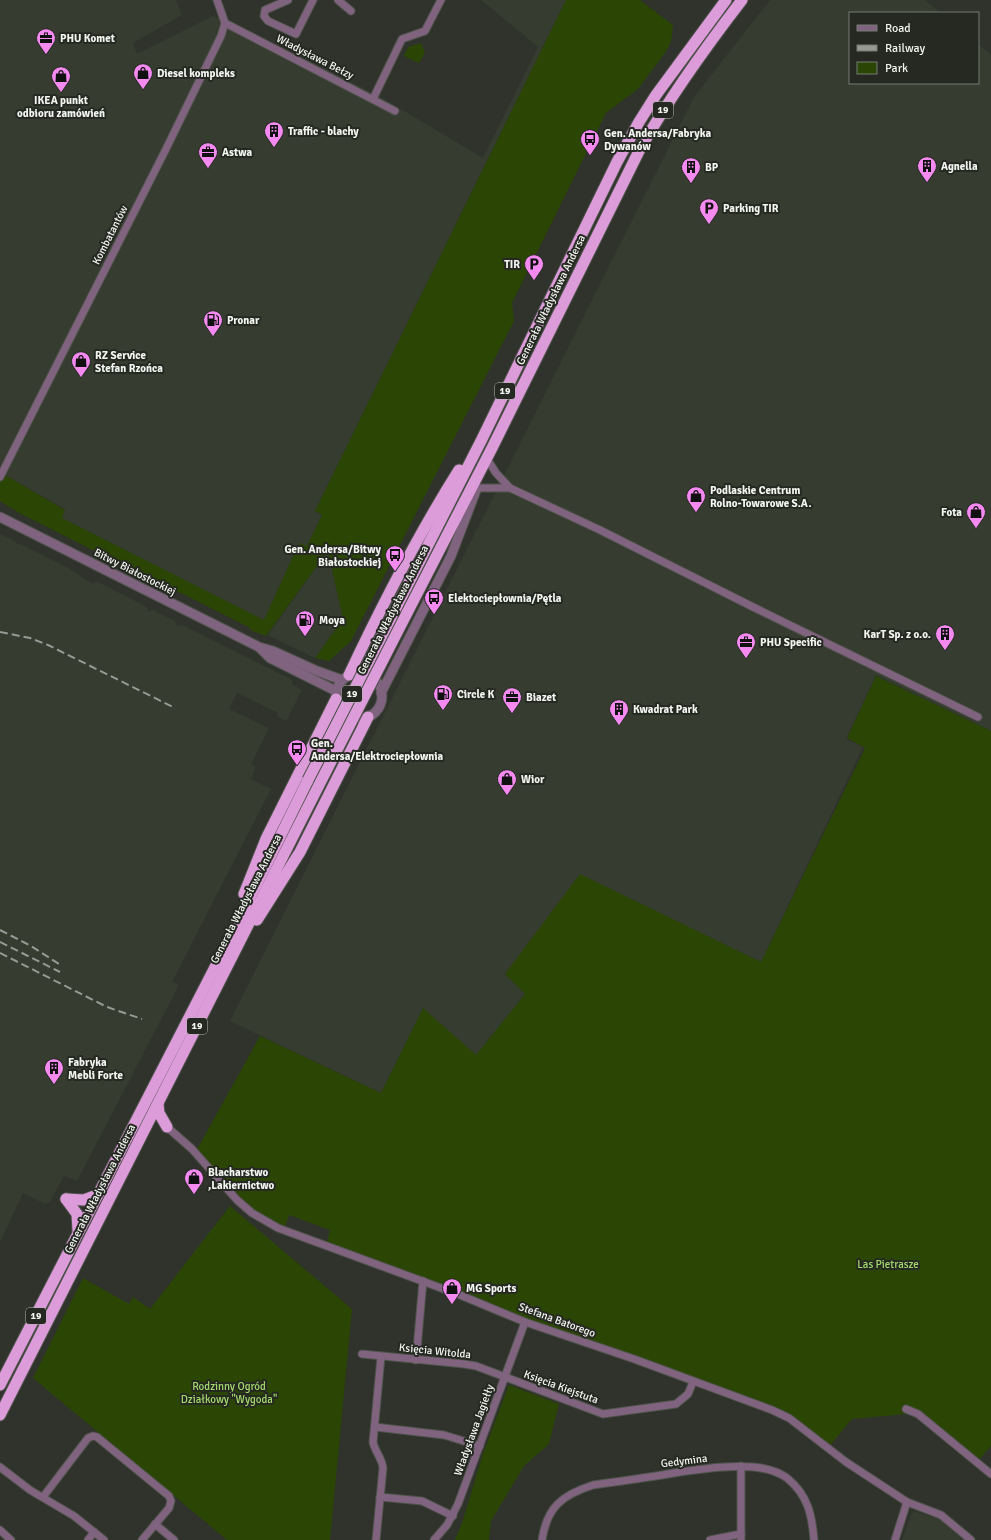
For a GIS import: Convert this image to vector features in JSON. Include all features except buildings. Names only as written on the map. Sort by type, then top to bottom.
[{"type":"highway","name":"Generała Władysława Andersa","points":[[0,1415],[158,1104],[308,780],[482,439],[617,162],[639,122],[726,0]]},
{"type":"highway","name":"Generała Władysława Andersa","points":[[0,1386],[97,1195],[318,785],[407,613],[492,448],[640,149],[661,113],[683,80],[742,0]]},
{"type":"highway","points":[[345,678],[426,524],[469,455],[482,439]]},
{"type":"highway","points":[[477,488],[489,462],[492,448]]},
{"type":"highway","points":[[232,945],[233,922],[266,839],[336,695]]},
{"type":"highway","points":[[232,945],[251,931],[293,865],[368,717]]},
{"type":"highway","points":[[158,1104],[159,1113],[167,1127]]},
{"type":"highway","points":[[143,1132],[159,1126],[167,1127]]},
{"type":"highway","points":[[78,1233],[77,1214],[66,1200],[84,1200],[97,1195]]},
{"type":"street","points":[[218,0],[224,23]]},
{"type":"street","points":[[288,0],[265,10],[264,16],[268,21],[296,34],[312,0]]},
{"type":"street","points":[[338,0],[351,11]]},
{"type":"street","points":[[373,99],[402,39],[426,31],[441,0]]},
{"type":"street","name":"Władysława Bełzy","points":[[224,23],[395,111]]},
{"type":"street","name":"Kombatantów","points":[[0,477],[167,147],[221,36],[224,23]]},
{"type":"street","points":[[489,462],[496,473],[510,488],[600,530],[752,607],[978,717]]},
{"type":"street","points":[[381,693],[451,556],[477,488],[510,488]]},
{"type":"street","name":"Bitwy Białostockiej","points":[[0,517],[259,647],[273,651],[317,671],[345,678]]},
{"type":"street","name":"Bitwy Białostockiej","points":[[259,647],[270,658],[336,695]]},
{"type":"street","points":[[359,673],[370,676],[377,683],[381,693],[381,703],[379,708],[368,717],[362,719],[350,718],[340,710],[336,695],[345,678],[359,673]]},
{"type":"street","name":"Stefana Batorego","points":[[167,1127],[192,1149],[237,1200],[252,1213],[278,1228],[423,1281],[525,1322],[634,1359],[772,1410],[789,1418],[809,1432],[827,1448],[907,1502],[941,1515],[971,1540]]},
{"type":"street","points":[[416,1360],[423,1281]]},
{"type":"street","name":"Władysława Jagiełły","points":[[434,1540],[453,1516],[525,1322]]},
{"type":"street","name":"Księcia Witolda","points":[[362,1354],[476,1366],[505,1378]]},
{"type":"street","points":[[376,1540],[383,1468],[381,1460],[374,1448],[373,1442],[380,1357]]},
{"type":"street","name":"Księcia Kiejstuta","points":[[505,1378],[603,1414],[676,1404],[688,1394],[693,1382]]},
{"type":"street","points":[[906,1409],[918,1414],[991,1474]]},
{"type":"street","points":[[375,1428],[444,1434],[480,1446]]},
{"type":"street","points":[[42,1497],[88,1438],[93,1436],[97,1437],[169,1496],[171,1501],[169,1508],[142,1540]]},
{"type":"street","points":[[710,1540],[741,1537],[742,1466]]},
{"type":"street","name":"Gedymina","points":[[542,1540],[544,1527],[551,1511],[562,1499],[577,1490],[593,1485],[654,1476],[703,1469],[742,1466],[772,1470],[793,1484],[802,1494],[811,1512],[814,1540]]},
{"type":"street","points":[[0,1467],[30,1490],[74,1516],[104,1540]]},
{"type":"street","points":[[380,1497],[422,1501],[453,1516]]},
{"type":"street","points":[[895,1540],[907,1502]]},
{"type":"street","points":[[155,1524],[174,1540]]},
{"type":"street","points":[[0,1530],[11,1540]]},
{"type":"street","points":[[88,1540],[94,1532]]},
{"type":"shaded area","points":[[0,0],[176,0],[182,15],[133,43],[137,54],[213,16],[297,55],[379,96],[483,158],[538,47],[481,0],[566,0],[315,511],[322,515],[307,547],[299,543],[264,621],[61,518],[65,509],[0,472]]},
{"type":"shaded area","points":[[770,0],[925,0],[940,12],[849,12],[849,84],[979,84],[979,45],[991,55],[991,731],[876,675],[846,739],[863,747],[761,962],[701,933],[505,974],[525,994],[476,1055],[423,1009],[381,1093],[230,1021],[694,97]]},
{"type":"shaded area","points":[[0,534],[15,541],[17,544],[20,544],[68,568],[93,584],[98,582],[145,606],[148,608],[147,611],[150,612],[153,610],[175,621],[176,625],[182,625],[292,680],[292,685],[302,690],[286,721],[277,716],[278,713],[237,693],[229,709],[269,728],[251,764],[256,767],[251,779],[271,789],[172,982],[179,985],[77,1181],[64,1176],[50,1202],[45,1204],[23,1193],[0,1242]]},
{"type":"shaded area","points":[[328,551],[343,619],[315,658],[268,635]]},
{"type":"shaded area","points":[[913,1511],[939,1519],[963,1540],[902,1540]]},
{"type":"green space","points":[[566,0],[640,0],[673,25],[671,42],[667,50],[638,89],[606,113],[512,303],[514,321],[351,641],[329,661],[315,658],[343,619],[328,551],[266,636],[250,630],[250,628],[181,593],[159,585],[19,513],[0,501],[0,472],[65,510],[62,518],[264,620],[299,543],[307,546],[322,515],[315,511]]},
{"type":"green space","points":[[421,43],[425,53],[419,63],[404,56],[408,47]]},
{"type":"green space","name":"Las Pietrasze","points":[[876,676],[991,731],[991,1446],[977,1462],[918,1413],[852,1419],[827,1449],[790,1418],[326,1246],[330,1230],[289,1215],[284,1230],[253,1213],[195,1153],[260,1036],[381,1093],[423,1008],[476,1055],[525,994],[505,974],[580,874],[761,962],[865,748],[847,738]]},
{"type":"green space","name":"Rodzinny Ogród Działkowy \"Wygoda\"","points":[[230,1206],[352,1309],[330,1540],[227,1540],[33,1378],[83,1278],[129,1304],[133,1297],[150,1309]]},
{"type":"green space","points":[[509,1385],[559,1404],[549,1444],[524,1466],[491,1521],[489,1540],[455,1540],[462,1523],[483,1454]]},
{"type":"railway","points":[[0,632],[30,638],[48,645],[173,707]]},
{"type":"railway","points":[[0,930],[31,946],[62,966]]},
{"type":"railway","points":[[0,942],[60,972]]},
{"type":"railway","points":[[0,953],[107,1007],[142,1019]]},
{"type":"place","name":"PHU Komet","points":[[46,55]]},
{"type":"place","name":"Diesel kompleks","points":[[143,90]]},
{"type":"place","name":"IKEA punkt odbioru zamówień","points":[[61,93]]},
{"type":"place","name":"Traffic - blachy","points":[[274,148]]},
{"type":"place","name":"Gen. Andersa/Fabryka Dywanów","points":[[590,156]]},
{"type":"place","name":"Astwa","points":[[208,169]]},
{"type":"place","name":"Agnella","points":[[927,183]]},
{"type":"place","name":"BP","points":[[691,184]]},
{"type":"place","name":"Parking TIR","points":[[709,225]]},
{"type":"place","name":"TIR","points":[[534,281]]},
{"type":"place","name":"Pronar","points":[[213,337]]},
{"type":"place","name":"RZ Service Stefan Rzońca","points":[[81,378]]},
{"type":"place","name":"Podlaskie Centrum Rolno-Towarowe S.A.","points":[[696,513]]},
{"type":"place","name":"Fota","points":[[976,529]]},
{"type":"place","name":"Gen. Andersa/Bitwy Białostockiej","points":[[395,572]]},
{"type":"place","name":"Elektociepłownia/Pętla","points":[[434,615]]},
{"type":"place","name":"Moya","points":[[305,637]]},
{"type":"place","name":"KarT Sp. z o.o.","points":[[945,651]]},
{"type":"place","name":"PHU Specific","points":[[746,659]]},
{"type":"place","name":"Circle K","points":[[443,711]]},
{"type":"place","name":"Biazet","points":[[512,714]]},
{"type":"place","name":"Kwadrat Park","points":[[619,726]]},
{"type":"place","name":"Gen. Andersa/Elektrociepłownia","points":[[297,766]]},
{"type":"place","name":"Wior","points":[[507,796]]},
{"type":"place","name":"Fabryka Mebli Forte","points":[[54,1085]]},
{"type":"place","name":"Blacharstwo ,Lakiernictwo","points":[[194,1195]]},
{"type":"place","name":"MG Sports","points":[[452,1305]]}]
